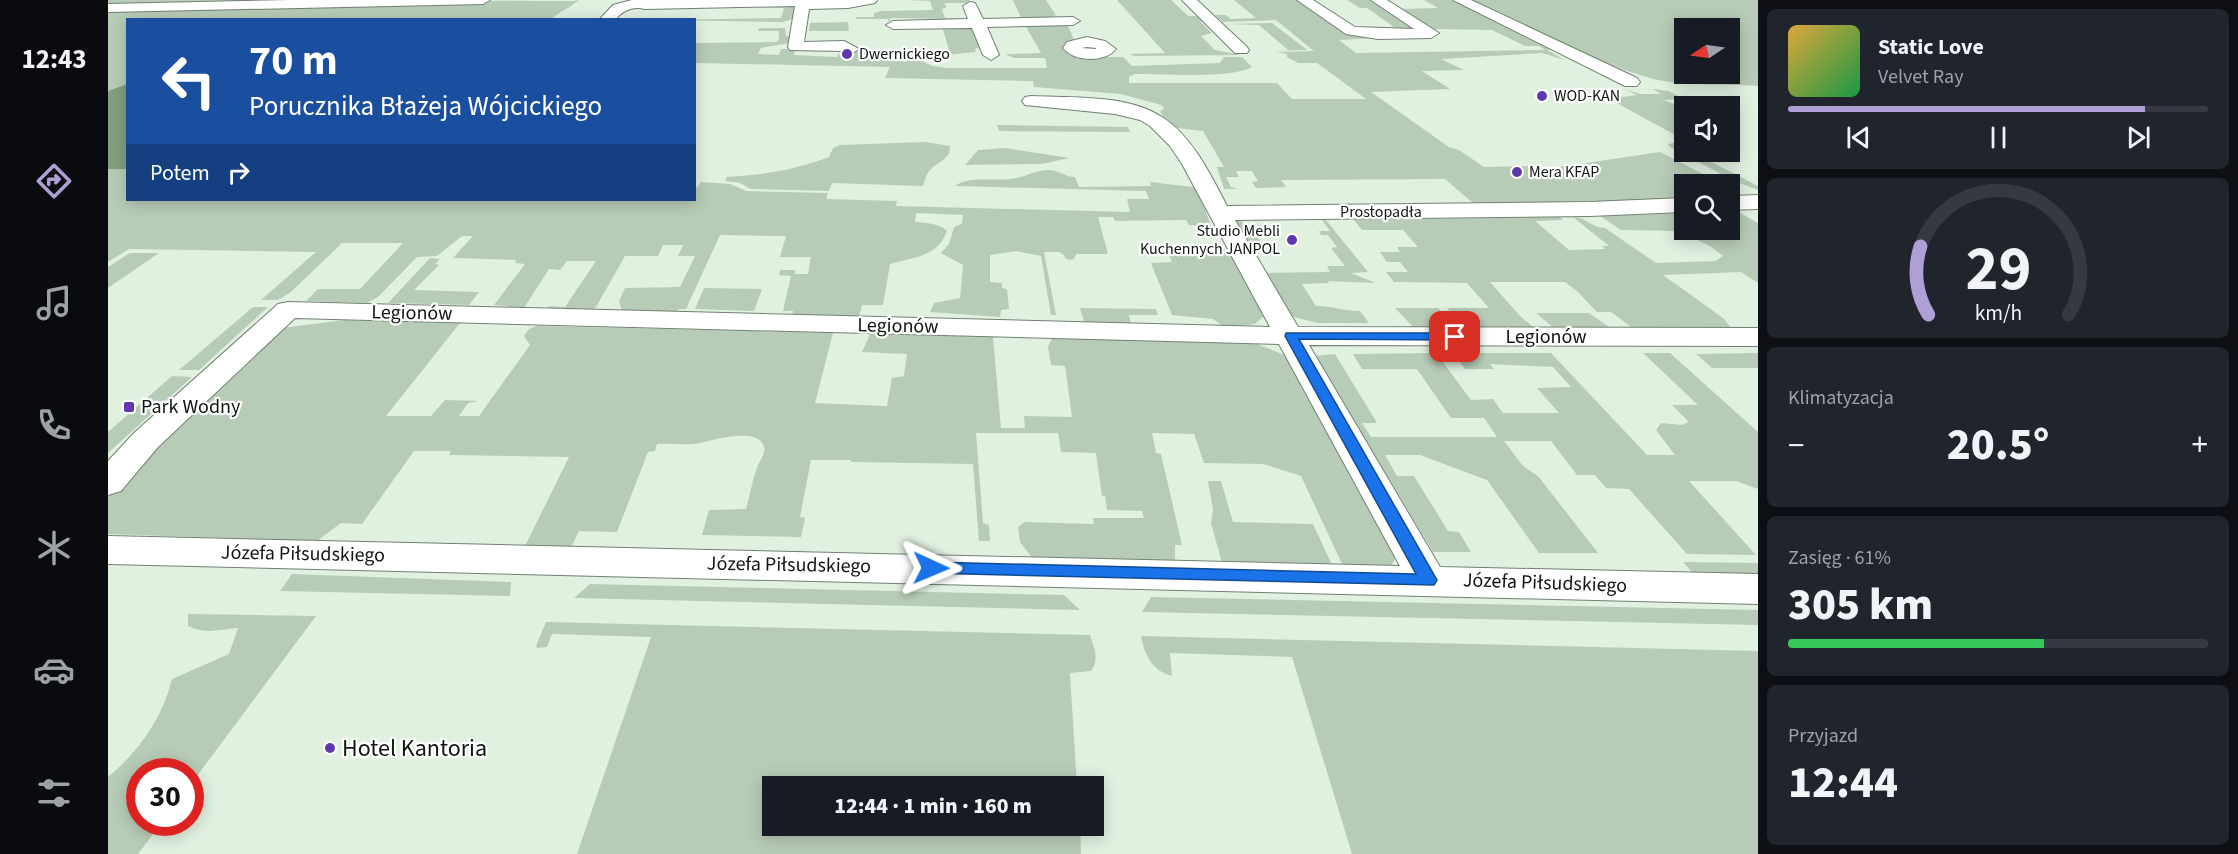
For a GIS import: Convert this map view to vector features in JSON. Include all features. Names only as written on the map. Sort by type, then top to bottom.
[{"type":"street","points":[[108,8],[483,0]]},
{"type":"street","points":[[608,18],[618,8],[643,3],[818,2],[848,4],[870,0]]},
{"type":"street","points":[[1189,0],[1241,50]]},
{"type":"street","points":[[1304,0],[1351,31],[1360,34],[1431,33],[1378,0]]},
{"type":"street","points":[[1460,0],[1631,82]]},
{"type":"street","points":[[818,2],[802,7],[796,47],[843,46],[851,49]]},
{"type":"street","points":[[969,4],[991,55]]},
{"type":"street","points":[[1063,7],[1087,42]]},
{"type":"street","points":[[1392,8],[1423,7]]},
{"type":"street","points":[[893,25],[1072,21]]},
{"type":"street","points":[[781,24],[798,24]]},
{"type":"street","points":[[1031,101],[1121,110],[1146,116],[1157,122],[1181,146],[1428,580]]},
{"type":"street","points":[[1740,203],[1758,202]]},
{"type":"street","name":"Prostopadła","points":[[1219,213],[1578,210],[1674,205]]},
{"type":"street","name":"Legionów","points":[[108,483],[146,440],[288,310],[1291,336],[1758,337]]},
{"type":"street","name":"Józefa Piłsudskiego","points":[[108,550],[1758,589]]},
{"type":"shaded area","points":[[108,0],[579,0],[552,18],[126,18],[126,84],[108,91]]},
{"type":"shaded area","points":[[905,0],[969,0],[969,3],[945,3],[946,8],[942,9],[945,18],[964,19],[891,18],[889,22],[888,19],[856,19],[856,17],[874,17],[874,13],[882,11],[933,10],[930,1]]},
{"type":"shaded area","points":[[1013,0],[1046,0],[1056,15],[1050,18],[991,20],[1021,18]]},
{"type":"shaded area","points":[[1117,0],[1171,0],[1188,16],[1205,16],[1209,20],[1200,21],[1212,33],[1201,36],[1215,50],[1241,55],[1135,56],[1129,54],[1165,53]]},
{"type":"shaded area","points":[[1234,0],[1300,0],[1345,30],[1434,35],[1339,40],[1356,53],[1545,50],[1539,46],[1525,46],[1492,30],[1432,29],[1399,9],[1438,8],[1424,0],[1451,0],[1554,49],[1547,50],[1565,60],[1542,53],[1441,59],[1464,70],[1422,71],[1450,89],[1371,92],[1449,147],[1459,150],[1484,167],[1532,166],[1539,170],[1660,152],[1674,159],[1674,162],[1679,162],[1703,174],[1674,174],[1674,199],[1474,204],[1445,179],[1281,180],[1286,187],[1256,188],[1252,182],[1258,181],[1252,171],[1236,171],[1239,177],[1226,177],[1231,187],[1237,189],[1224,189],[1217,167],[1224,167],[1203,131],[1169,127],[1160,111],[1164,109],[1161,105],[1121,94],[1034,87],[1033,81],[885,78],[890,67],[696,63],[696,43],[777,42],[779,31],[758,31],[759,28],[785,28],[786,36],[790,36],[790,43],[761,48],[758,54],[779,55],[781,49],[795,49],[794,55],[837,57],[838,53],[840,56],[854,55],[855,52],[949,50],[942,26],[972,27],[980,47],[975,49],[976,52],[914,58],[933,66],[947,68],[1047,68],[1045,58],[1014,58],[1005,54],[1041,53],[1026,27],[994,27],[993,24],[1060,24],[1068,26],[1075,42],[1091,57],[1123,57],[1132,66],[1220,63],[1224,57],[1242,57],[1252,67],[1242,71],[1213,74],[1134,74],[1129,77],[1129,83],[1277,83],[1292,99],[1366,99],[1317,63],[1298,63],[1287,57],[1287,54],[1277,52],[1314,51],[1276,20],[1223,22],[1215,15],[1226,15],[1231,19],[1256,18]]},
{"type":"shaded area","points":[[1347,0],[1373,0],[1426,30],[1401,32],[1367,8],[1360,8]]},
{"type":"shaded area","points":[[1471,0],[1758,0],[1758,86],[1685,84],[1740,84],[1740,18],[1674,18],[1674,82],[1643,76],[1578,51]]},
{"type":"shaded area","points":[[794,6],[793,19],[783,22],[696,21],[781,18],[784,8],[764,7]]},
{"type":"shaded area","points":[[848,22],[849,31],[809,31],[810,23]]},
{"type":"shaded area","points":[[1272,23],[1307,50],[1262,51],[1288,50],[1259,25],[1224,24]]},
{"type":"shaded area","points":[[126,84],[126,169],[108,169],[108,91]]},
{"type":"shaded area","points":[[1625,89],[1640,94],[1661,94],[1653,89],[1669,91],[1678,96],[1674,96],[1674,100],[1664,100],[1674,104],[1674,134],[1615,102],[1617,98],[1637,95]]},
{"type":"shaded area","points":[[997,125],[1128,127],[1130,132],[999,131]]},
{"type":"shaded area","points":[[925,142],[950,146],[950,150],[946,157],[926,176],[923,186],[832,183],[829,191],[751,189],[740,183],[725,181],[727,177],[779,171],[816,162],[829,157],[833,148],[840,145]]},
{"type":"shaded area","points":[[1674,143],[1674,149],[1670,147],[1668,144]]},
{"type":"shaded area","points":[[1005,148],[1069,158],[1042,164],[965,165],[978,150]]},
{"type":"shaded area","points":[[1698,162],[1711,162],[1735,174],[1721,174]]},
{"type":"shaded area","points":[[108,169],[126,169],[126,201],[696,201],[696,189],[701,182],[730,184],[746,191],[828,193],[826,199],[897,201],[896,206],[1130,212],[1127,199],[1149,199],[1146,191],[955,186],[968,181],[1009,179],[1048,170],[1075,177],[1079,187],[1151,186],[1150,182],[1193,187],[1199,192],[1212,229],[1207,231],[1204,226],[1189,225],[1186,220],[1115,221],[1113,217],[1098,217],[1108,254],[1076,254],[1071,260],[1059,252],[1044,252],[1056,315],[1051,315],[1041,256],[1016,251],[990,255],[990,282],[1002,283],[1002,288],[1007,289],[1009,309],[1001,310],[1000,317],[930,312],[934,303],[960,298],[963,265],[941,253],[949,244],[954,227],[962,224],[963,215],[916,213],[915,222],[936,225],[947,231],[943,240],[924,255],[890,264],[883,305],[862,305],[859,317],[792,318],[793,311],[783,311],[791,276],[779,275],[780,270],[795,270],[795,274],[808,274],[811,257],[780,257],[786,236],[720,235],[686,309],[679,309],[673,315],[623,313],[619,301],[625,288],[680,287],[695,256],[678,256],[683,245],[663,245],[658,256],[625,256],[596,307],[589,312],[546,311],[549,306],[565,307],[596,261],[567,261],[560,270],[549,269],[522,311],[505,310],[508,306],[494,305],[525,264],[515,263],[516,260],[453,258],[473,236],[462,236],[437,256],[417,257],[378,297],[367,303],[306,301],[318,289],[360,289],[403,243],[342,243],[291,292],[278,300],[261,300],[316,252],[129,249],[108,262]]},
{"type":"shaded area","points":[[1740,177],[1758,186],[1758,190],[1740,183]]},
{"type":"shaded area","points":[[1674,213],[1674,231],[1621,230],[1600,216]]},
{"type":"shaded area","points":[[1740,213],[1758,223],[1758,283],[1741,272],[1663,275],[1723,318],[1732,329],[1634,329],[1611,312],[1597,312],[1565,282],[1490,282],[1521,317],[1536,329],[1465,330],[1447,308],[1489,308],[1467,283],[1394,282],[1386,272],[1408,272],[1400,262],[1387,262],[1380,252],[1400,252],[1397,247],[1418,247],[1403,230],[1362,230],[1354,220],[1560,217],[1563,220],[1535,221],[1569,250],[1605,249],[1602,246],[1609,246],[1573,217],[1578,217],[1605,228],[1656,263],[1715,261],[1723,256],[1697,240],[1740,240]]},
{"type":"shaded area","points":[[1240,220],[1244,224],[1249,224],[1267,251],[1246,252],[1233,222]]},
{"type":"shaded area","points":[[1322,220],[1326,220],[1368,272],[1351,273],[1376,283],[1328,281],[1329,283],[1302,284],[1316,306],[1360,311],[1369,323],[1318,323],[1290,316],[1259,273],[1330,272],[1327,266],[1345,266],[1331,248],[1337,247],[1328,235],[1321,235],[1319,231],[1330,231]]},
{"type":"shaded area","points":[[1216,247],[1228,251],[1264,316],[1255,324],[1225,327],[1213,319],[1172,315],[1151,263],[1172,262],[1167,251],[1218,251]]},
{"type":"shaded area","points":[[130,253],[159,253],[108,288],[108,267]]},
{"type":"shaded area","points":[[430,258],[440,259],[435,264],[439,265],[414,290],[479,292],[469,305],[388,303]]},
{"type":"shaded area","points":[[704,288],[762,289],[754,311],[695,309]]},
{"type":"shaded area","points":[[253,307],[268,307],[199,370],[179,370]]},
{"type":"shaded area","points":[[1080,308],[1156,309],[1158,315],[1129,315],[1131,326],[1085,324]]},
{"type":"shaded area","points":[[1395,308],[1438,308],[1455,329],[1415,329]]},
{"type":"shaded area","points":[[1536,313],[1589,313],[1612,329],[1555,329]]},
{"type":"shaded area","points":[[345,320],[460,323],[386,416],[431,416],[445,400],[479,401],[468,403],[459,416],[479,416],[530,345],[524,336],[529,329],[537,326],[833,333],[815,403],[887,406],[892,378],[904,376],[907,354],[862,352],[870,334],[993,337],[1001,428],[1025,428],[1024,416],[1072,417],[1065,366],[1051,365],[1048,347],[1052,338],[1257,344],[1287,356],[1358,491],[1391,544],[1396,557],[1391,566],[1387,567],[1343,566],[1301,476],[1263,464],[1204,463],[1194,434],[1152,433],[1156,453],[1161,454],[1182,545],[1175,545],[1175,561],[1033,559],[1020,542],[1018,527],[1025,522],[1094,524],[1093,518],[1144,518],[1142,511],[1107,510],[1105,496],[1102,496],[1096,453],[1061,452],[1058,433],[976,433],[983,523],[989,525],[990,541],[979,541],[973,464],[851,462],[851,460],[811,460],[800,517],[805,518],[801,537],[702,535],[709,510],[746,509],[764,447],[761,441],[745,436],[724,437],[695,444],[657,444],[655,451],[648,452],[617,532],[579,531],[571,548],[525,546],[569,457],[449,455],[451,451],[414,451],[362,524],[341,523],[317,541],[108,534],[108,494],[282,328]]},
{"type":"shaded area","points":[[1436,353],[1471,400],[1493,399],[1503,413],[1559,413],[1537,388],[1571,387],[1553,367],[1490,364],[1494,369],[1465,369],[1453,353],[1551,353],[1647,455],[1675,455],[1656,430],[1661,423],[1682,425],[1689,422],[1672,405],[1698,405],[1643,353],[1670,353],[1758,432],[1758,489],[1736,481],[1689,481],[1756,555],[1687,554],[1629,489],[1606,488],[1595,475],[1577,475],[1551,441],[1504,441],[1523,466],[1538,476],[1598,553],[1539,553],[1487,480],[1420,455],[1385,455],[1397,476],[1414,476],[1448,531],[1459,532],[1471,552],[1433,552],[1315,356],[1335,354],[1377,423],[1362,423],[1371,437],[1497,437],[1484,418],[1451,418],[1417,369],[1362,369],[1353,354]]},
{"type":"shaded area","points":[[1758,353],[1758,368],[1712,368],[1696,354]]},
{"type":"shaded area","points":[[172,376],[192,377],[108,453],[108,432]]},
{"type":"shaded area","points":[[1208,481],[1221,481],[1233,522],[1313,524],[1332,565],[1222,563],[1211,523],[1213,509]]},
{"type":"shaded area","points":[[1683,562],[1758,563],[1758,574],[1693,573]]},
{"type":"shaded area","points":[[292,574],[511,582],[510,596],[280,591]]},
{"type":"shaded area","points":[[590,584],[1064,595],[1080,610],[574,598]]},
{"type":"shaded area","points":[[1151,597],[1758,610],[1758,625],[1142,612]]},
{"type":"shaded area","points":[[188,614],[316,616],[204,767],[204,758],[128,758],[156,721],[172,679],[229,654],[238,628],[207,631],[188,626]]},
{"type":"shaded area","points":[[546,622],[1090,635],[1095,653],[1094,667],[1091,671],[1070,673],[1076,776],[762,776],[762,836],[1080,836],[1081,854],[577,854],[651,637],[552,634],[547,647],[537,648]]},
{"type":"shaded area","points":[[1141,636],[1758,651],[1758,854],[1352,854],[1292,657],[1170,653],[1172,676],[1154,666],[1145,650]]},
{"type":"shaded area","points":[[126,760],[126,836],[152,836],[138,854],[108,854],[108,777]]},
{"type":"place","name":"Dwernickiego","points":[[847,54]]},
{"type":"place","name":"WOD-KAN","points":[[1542,96]]},
{"type":"place","name":"Mera KFAP","points":[[1517,172]]},
{"type":"place","name":"Studio Mebli Kuchennych JANPOL","points":[[1292,240]]},
{"type":"place","name":"Park Wodny","points":[[129,407]]},
{"type":"place","name":"Hotel Kantoria","points":[[330,748]]},
{"type":"route","points":[[931,568],[1428,580],[1291,336],[1455,337]]}]
